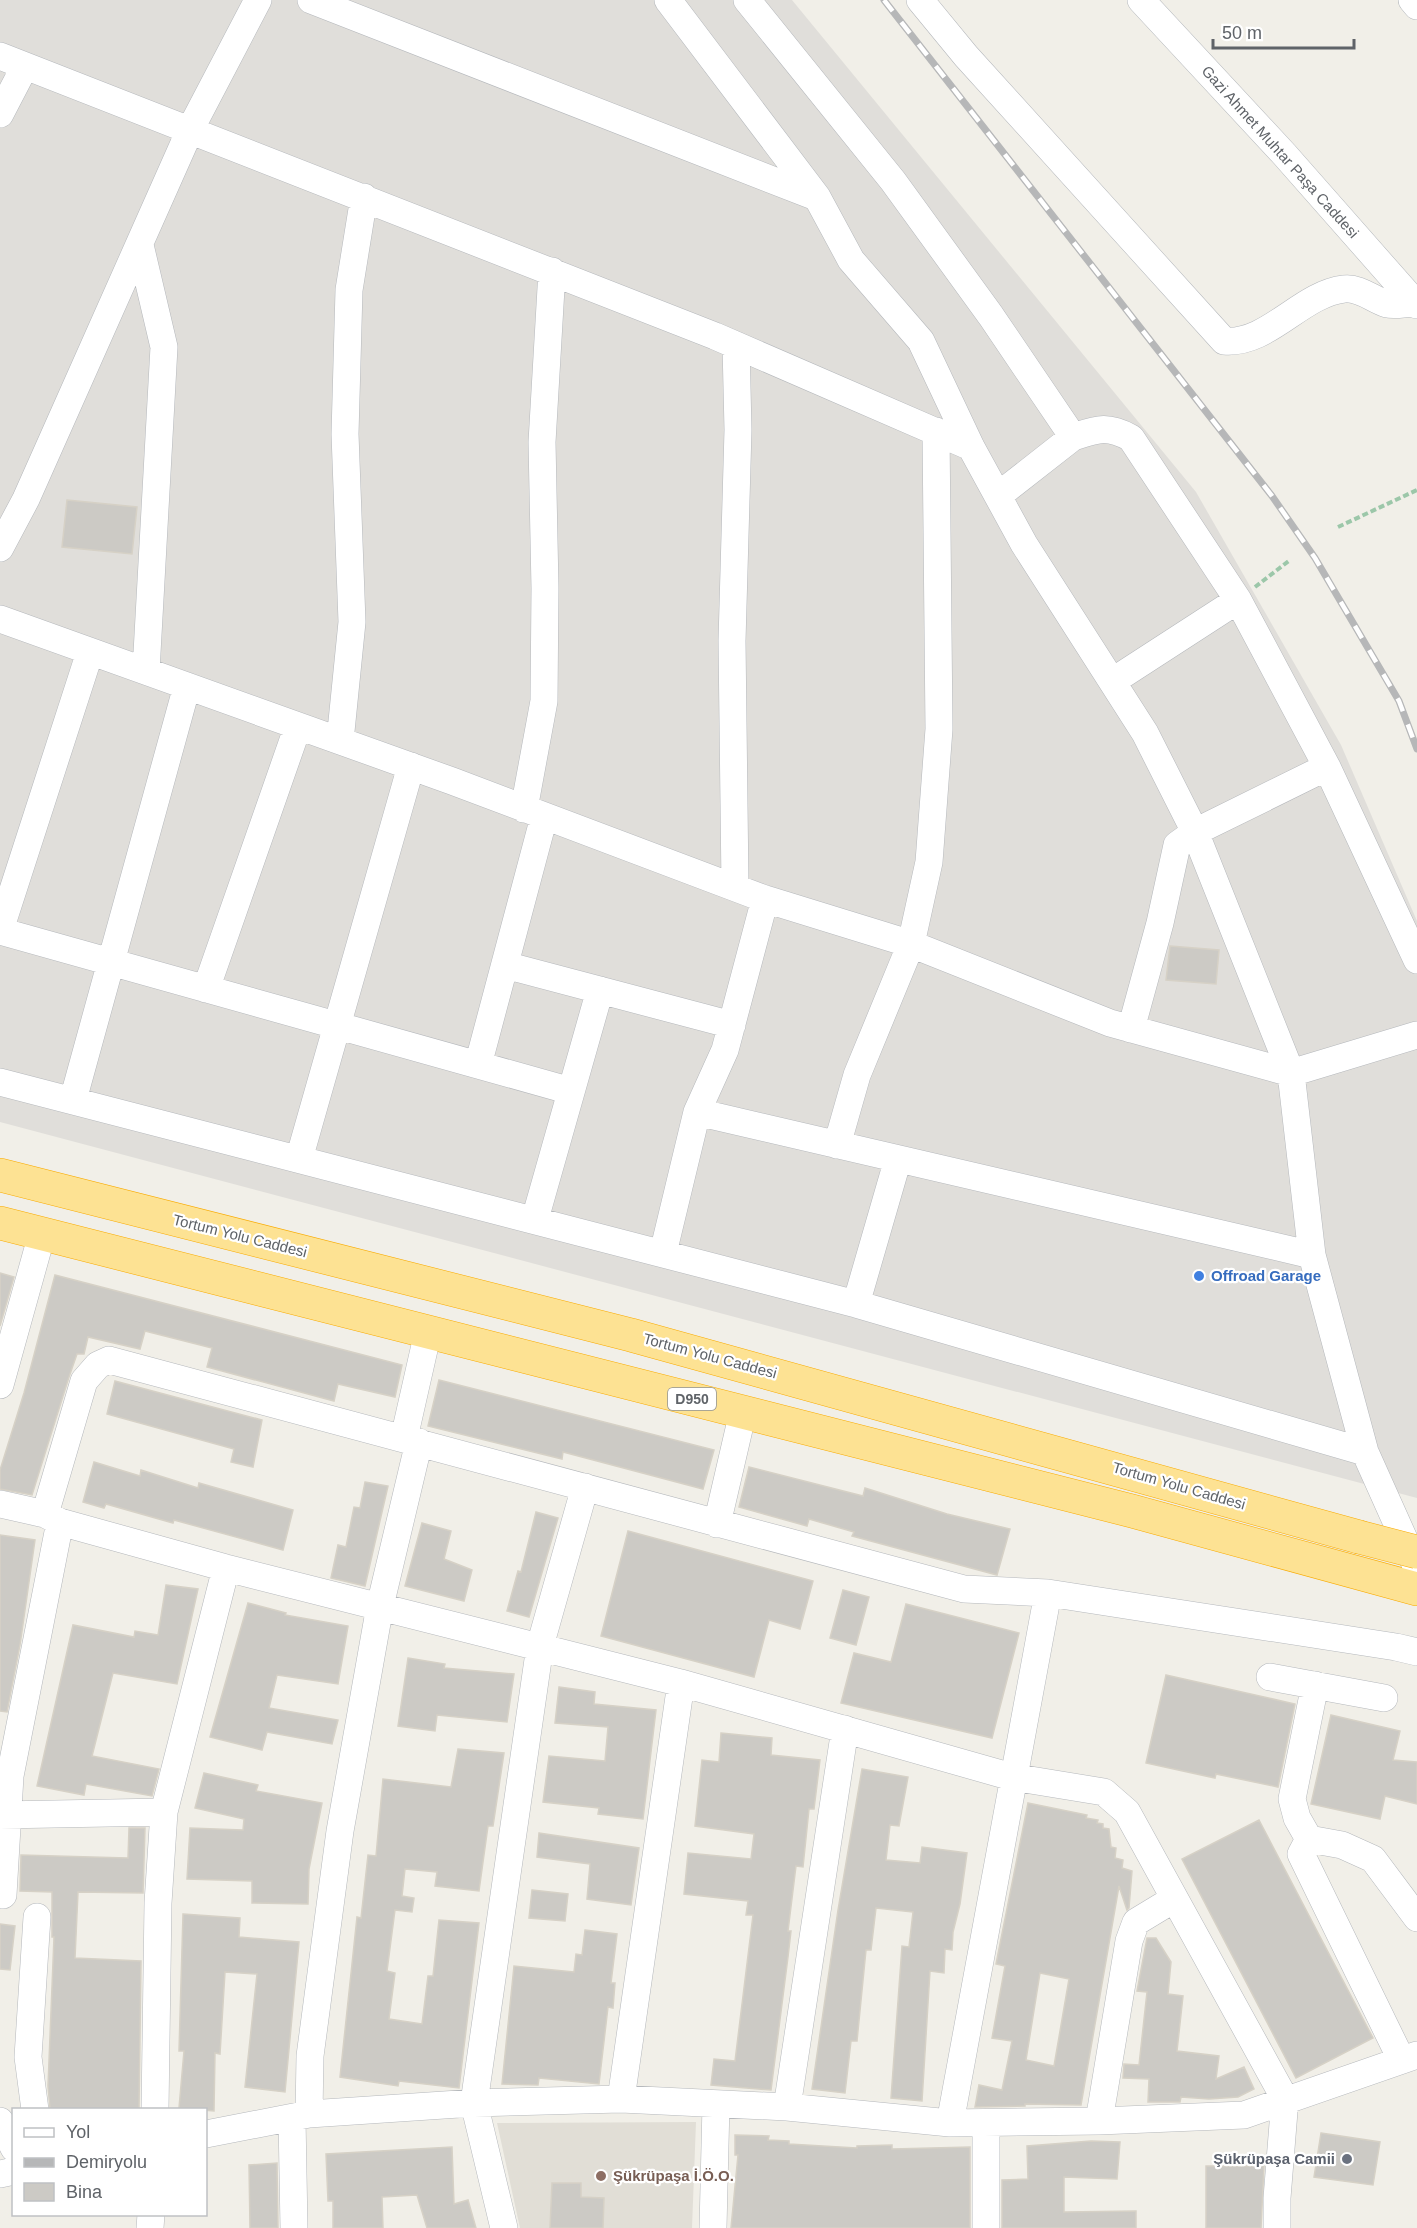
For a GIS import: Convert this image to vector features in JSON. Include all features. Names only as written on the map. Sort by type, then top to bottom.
[{"type":"highway","name":"Tortum Yolu Caddesi","points":[[0,1175],[630,1335],[1417,1552]]},
{"type":"highway","name":"D950","points":[[0,1222],[1132,1511],[1417,1589]]},
{"type":"street","points":[[0,548],[26,499],[190,130],[258,0]]},
{"type":"street","points":[[311,0],[817,197]]},
{"type":"street","points":[[668,0],[817,197],[851,260],[921,340],[971,447],[1024,544],[1145,733],[1196,832],[1291,1073],[1312,1255],[1365,1452],[1417,1568]]},
{"type":"street","points":[[747,0],[893,181],[991,316],[1073,437]]},
{"type":"street","points":[[920,0],[966,56],[1224,341],[1236,342],[1256,334],[1319,298],[1346,288],[1364,292],[1388,304],[1416,304]]},
{"type":"street","name":"Gazi Ahmet Muhtar Paşa Caddesi","points":[[1141,0],[1284,154],[1416,304]]},
{"type":"street","points":[[1412,0],[1417,6]]},
{"type":"street","points":[[0,114],[12,61],[364,197],[736,345],[971,447]]},
{"type":"street","points":[[340,741],[352,622],[345,434],[349,290],[364,197]]},
{"type":"street","points":[[140,244],[164,346],[146,671]]},
{"type":"street","points":[[478,1065],[505,965],[534,813],[544,701],[545,588],[542,442],[552,272]]},
{"type":"street","points":[[735,885],[732,641],[738,430],[736,345]]},
{"type":"street","points":[[999,495],[1073,437],[1098,429],[1114,429],[1131,438],[1238,600],[1327,767],[1417,960]]},
{"type":"street","points":[[837,1145],[857,1075],[911,944],[929,862],[939,729],[936,431]]},
{"type":"street","points":[[1113,681],[1238,600]]},
{"type":"street","points":[[0,619],[411,766],[735,885],[765,899],[911,944],[1131,1029],[1291,1073],[1417,1035]]},
{"type":"street","points":[[90,652],[0,930],[571,1091]]},
{"type":"street","points":[[73,1100],[187,686]]},
{"type":"street","points":[[206,989],[298,726]]},
{"type":"street","points":[[299,1159],[335,1026],[411,766]]},
{"type":"street","points":[[1131,1029],[1160,923],[1177,845],[1196,832],[1327,767]]},
{"type":"street","points":[[663,1253],[697,1112],[726,1050],[765,899]]},
{"type":"street","points":[[505,965],[732,1025]]},
{"type":"street","points":[[535,1219],[600,990]]},
{"type":"street","points":[[0,1082],[856,1304],[1365,1452]]},
{"type":"street","points":[[697,1112],[1312,1255]]},
{"type":"street","points":[[856,1304],[898,1159]]},
{"type":"street","points":[[0,1385],[7,1336],[42,1234]]},
{"type":"street","points":[[294,2228],[300,2116],[340,1831],[411,1440],[428,1332]]},
{"type":"street","points":[[3,1895],[3,1815],[52,1518],[84,1381],[98,1365],[109,1360],[964,1589],[1048,1593],[1417,1652]]},
{"type":"street","points":[[717,1524],[743,1413]]},
{"type":"street","points":[[504,2228],[474,2103],[540,1646],[585,1487]]},
{"type":"street","points":[[0,1504],[226,1568],[681,1683],[1012,1778],[1104,1792],[1127,1812],[1285,2099],[1277,2228]]},
{"type":"street","points":[[155,2108],[159,1903],[164,1812],[226,1568]]},
{"type":"street","points":[[950,2123],[1048,1593]]},
{"type":"street","points":[[1270,1677],[1384,1698]]},
{"type":"street","points":[[621,2099],[681,1683]]},
{"type":"street","points":[[1315,1685],[1292,1799],[1297,1818],[1309,1839],[1342,1845],[1373,1859],[1417,1918]]},
{"type":"street","points":[[787,2107],[845,1729]]},
{"type":"street","points":[[3,1815],[164,1812]]},
{"type":"street","points":[[207,2134],[300,2116],[474,2103],[621,2099],[787,2107],[950,2123],[1099,2121],[1244,2115],[1409,2057],[1301,1854],[1309,1839]]},
{"type":"street","points":[[1099,2121],[1129,1941],[1136,1922],[1173,1899]]},
{"type":"street","points":[[35,2108],[28,2057],[37,1917]]},
{"type":"street","points":[[713,2228],[716,2104]]},
{"type":"street","points":[[0,2121],[12,2144]]},
{"type":"street","points":[[986,2123],[986,2228]]},
{"type":"path","points":[[1338,528],[1417,490]]},
{"type":"path","points":[[1238,600],[1290,561]]},
{"type":"shaded area","points":[[0,0],[792,0],[1196,492],[1341,745],[1417,921],[1417,1498],[0,1122]]},
{"type":"shaded area","name":"Şükrüpaşa İ.Ö.O.","points":[[696,2122],[692,2228],[520,2228],[497,2123]]},
{"type":"building","points":[[67,500],[137,507],[132,554],[62,547]]},
{"type":"building","points":[[1170,946],[1219,950],[1216,984],[1166,980]]},
{"type":"building","points":[[0,1273],[14,1277],[0,1326]]},
{"type":"building","points":[[55,1275],[402,1365],[395,1397],[338,1384],[334,1401],[207,1367],[212,1348],[145,1331],[140,1349],[88,1337],[84,1354],[77,1354],[32,1495],[0,1489],[0,1470],[24,1393]]},
{"type":"building","points":[[439,1380],[714,1450],[703,1489],[563,1452],[562,1459],[428,1426]]},
{"type":"building","points":[[115,1381],[262,1420],[253,1467],[231,1462],[234,1449],[107,1414]]},
{"type":"building","points":[[94,1462],[140,1476],[141,1470],[198,1488],[199,1483],[293,1510],[283,1550],[174,1520],[173,1523],[106,1504],[104,1508],[83,1502]]},
{"type":"building","points":[[749,1467],[863,1496],[865,1488],[947,1514],[1010,1529],[997,1575],[852,1536],[854,1532],[809,1519],[807,1526],[739,1507]]},
{"type":"building","points":[[365,1482],[388,1486],[365,1586],[331,1578],[338,1545],[346,1547],[354,1507],[360,1508]]},
{"type":"building","points":[[536,1512],[558,1518],[529,1617],[507,1611],[518,1571],[521,1572]]},
{"type":"building","points":[[422,1523],[451,1531],[444,1559],[472,1570],[464,1601],[405,1586]]},
{"type":"building","points":[[628,1531],[813,1581],[800,1629],[769,1620],[754,1677],[601,1636]]},
{"type":"building","points":[[0,1535],[35,1540],[20,1645],[7,1712],[0,1711]]},
{"type":"building","points":[[166,1585],[198,1589],[177,1684],[113,1673],[92,1756],[159,1769],[152,1796],[86,1784],[84,1795],[37,1786],[73,1625],[134,1637],[135,1631],[158,1635]]},
{"type":"building","points":[[843,1590],[869,1597],[856,1645],[830,1638]]},
{"type":"building","points":[[248,1603],[286,1613],[285,1615],[348,1626],[338,1684],[277,1675],[269,1708],[338,1720],[332,1744],[267,1732],[262,1750],[210,1737]]},
{"type":"building","points":[[906,1604],[1019,1633],[992,1738],[841,1703],[854,1653],[891,1662]]},
{"type":"building","points":[[408,1658],[445,1664],[444,1668],[514,1674],[507,1722],[437,1715],[435,1731],[398,1726]]},
{"type":"building","points":[[1166,1675],[1295,1704],[1278,1787],[1216,1774],[1215,1778],[1146,1763]]},
{"type":"building","points":[[559,1687],[595,1692],[594,1704],[656,1710],[643,1819],[598,1814],[599,1808],[543,1802],[549,1756],[605,1761],[608,1727],[555,1723]]},
{"type":"building","points":[[1331,1715],[1400,1731],[1393,1760],[1417,1762],[1417,1804],[1385,1796],[1380,1819],[1311,1804]]},
{"type":"building","points":[[721,1733],[772,1738],[771,1755],[820,1760],[814,1809],[809,1809],[803,1867],[796,1866],[788,1931],[791,1931],[771,2090],[711,2085],[714,2059],[735,2061],[753,1915],[746,1915],[748,1901],[684,1894],[688,1853],[751,1859],[754,1834],[695,1826],[702,1760],[719,1762]]},
{"type":"building","points":[[458,1749],[504,1753],[493,1826],[488,1826],[479,1891],[435,1886],[437,1872],[405,1869],[402,1896],[414,1898],[412,1912],[395,1910],[387,1971],[395,1973],[389,2019],[422,2024],[428,1976],[433,1976],[439,1920],[479,1923],[459,2088],[399,2081],[398,2086],[340,2077],[357,1917],[361,1918],[368,1855],[376,1856],[383,1779],[451,1787]]},
{"type":"building","points":[[862,1769],[908,1777],[899,1826],[890,1825],[886,1860],[920,1863],[922,1847],[967,1853],[952,1950],[945,1949],[944,1973],[930,1971],[922,2101],[891,2098],[902,1946],[909,1947],[913,1912],[876,1908],[871,1950],[866,1950],[857,2041],[851,2041],[845,2093],[812,2089],[838,1910]]},
{"type":"building","points":[[204,1773],[258,1785],[256,1791],[322,1803],[309,1869],[308,1904],[252,1903],[252,1881],[187,1879],[190,1828],[243,1830],[244,1819],[195,1808]]},
{"type":"building","points":[[1028,1803],[1087,1815],[1086,1818],[1098,1820],[1097,1823],[1103,1824],[1103,1828],[1109,1829],[1111,1847],[1116,1848],[1115,1858],[1123,1860],[1122,1868],[1132,1871],[1127,1910],[1119,1886],[1081,2105],[1025,2104],[1025,2106],[975,2107],[979,2085],[1002,2090],[1012,2041],[992,2038],[1005,1966],[996,1964]],"holes":[[[1040,1973],[1069,1979],[1054,2066],[1026,2060]]]},
{"type":"building","points":[[1259,1820],[1373,2038],[1296,2078],[1182,1859]]},
{"type":"building","points":[[129,1828],[145,1828],[143,1893],[78,1892],[75,1958],[141,1961],[139,2108],[50,2108],[48,2086],[54,1937],[52,1937],[52,1892],[20,1891],[21,1855],[128,1858]]},
{"type":"building","points":[[539,1833],[639,1848],[631,1905],[587,1899],[590,1864],[537,1857]]},
{"type":"building","points":[[532,1890],[568,1894],[565,1921],[529,1918]]},
{"type":"building","points":[[183,1914],[240,1918],[239,1937],[299,1942],[285,2092],[245,2087],[257,1974],[225,1972],[220,2054],[215,2053],[214,2111],[207,2110],[207,2108],[179,2108],[184,2051],[179,2051]]},
{"type":"building","points":[[0,1924],[15,1926],[10,1970],[0,1969]]},
{"type":"building","points":[[585,1930],[617,1934],[611,1983],[615,1983],[613,2008],[608,2007],[599,2084],[539,2078],[538,2085],[502,2084],[514,1966],[574,1972],[576,1954],[582,1955]]},
{"type":"building","points":[[1147,1938],[1156,1938],[1171,1962],[1168,1994],[1183,1996],[1177,2051],[1219,2056],[1216,2079],[1244,2067],[1254,2089],[1238,2097],[1209,2099],[1181,2097],[1180,2102],[1148,2102],[1149,2079],[1123,2078],[1124,2064],[1139,2065],[1147,1992],[1137,1991]]},
{"type":"building","name":"Şükrüpaşa Camii","points":[[1321,2133],[1380,2142],[1373,2185],[1314,2177]]},
{"type":"building","points":[[735,2135],[769,2136],[768,2140],[789,2141],[789,2144],[857,2148],[857,2146],[892,2145],[892,2149],[970,2147],[970,2228],[731,2228],[738,2155],[735,2155]]},
{"type":"building","points":[[1091,2141],[1120,2142],[1117,2179],[1064,2177],[1064,2212],[1136,2211],[1136,2228],[1002,2228],[1002,2180],[1028,2179],[1027,2146]]},
{"type":"building","points":[[452,2147],[454,2204],[468,2200],[476,2228],[427,2228],[417,2195],[382,2197],[383,2228],[333,2228],[333,2201],[328,2201],[326,2154]]},
{"type":"building","points":[[277,2163],[278,2228],[250,2228],[249,2165]]},
{"type":"building","points":[[1206,2166],[1264,2166],[1261,2228],[1206,2228]]},
{"type":"building","points":[[552,2183],[581,2183],[581,2197],[604,2198],[603,2228],[550,2228]]},
{"type":"railway","points":[[884,0],[1272,496],[1315,558],[1399,701],[1417,749]]},
{"type":"place","name":"Offroad Garage","points":[[1199,1276]]},
{"type":"place","name":"Şükrüpaşa Camii","points":[[1347,2159]]},
{"type":"place","name":"Şükrüpaşa İ.Ö.O.","points":[[601,2176]]}]
